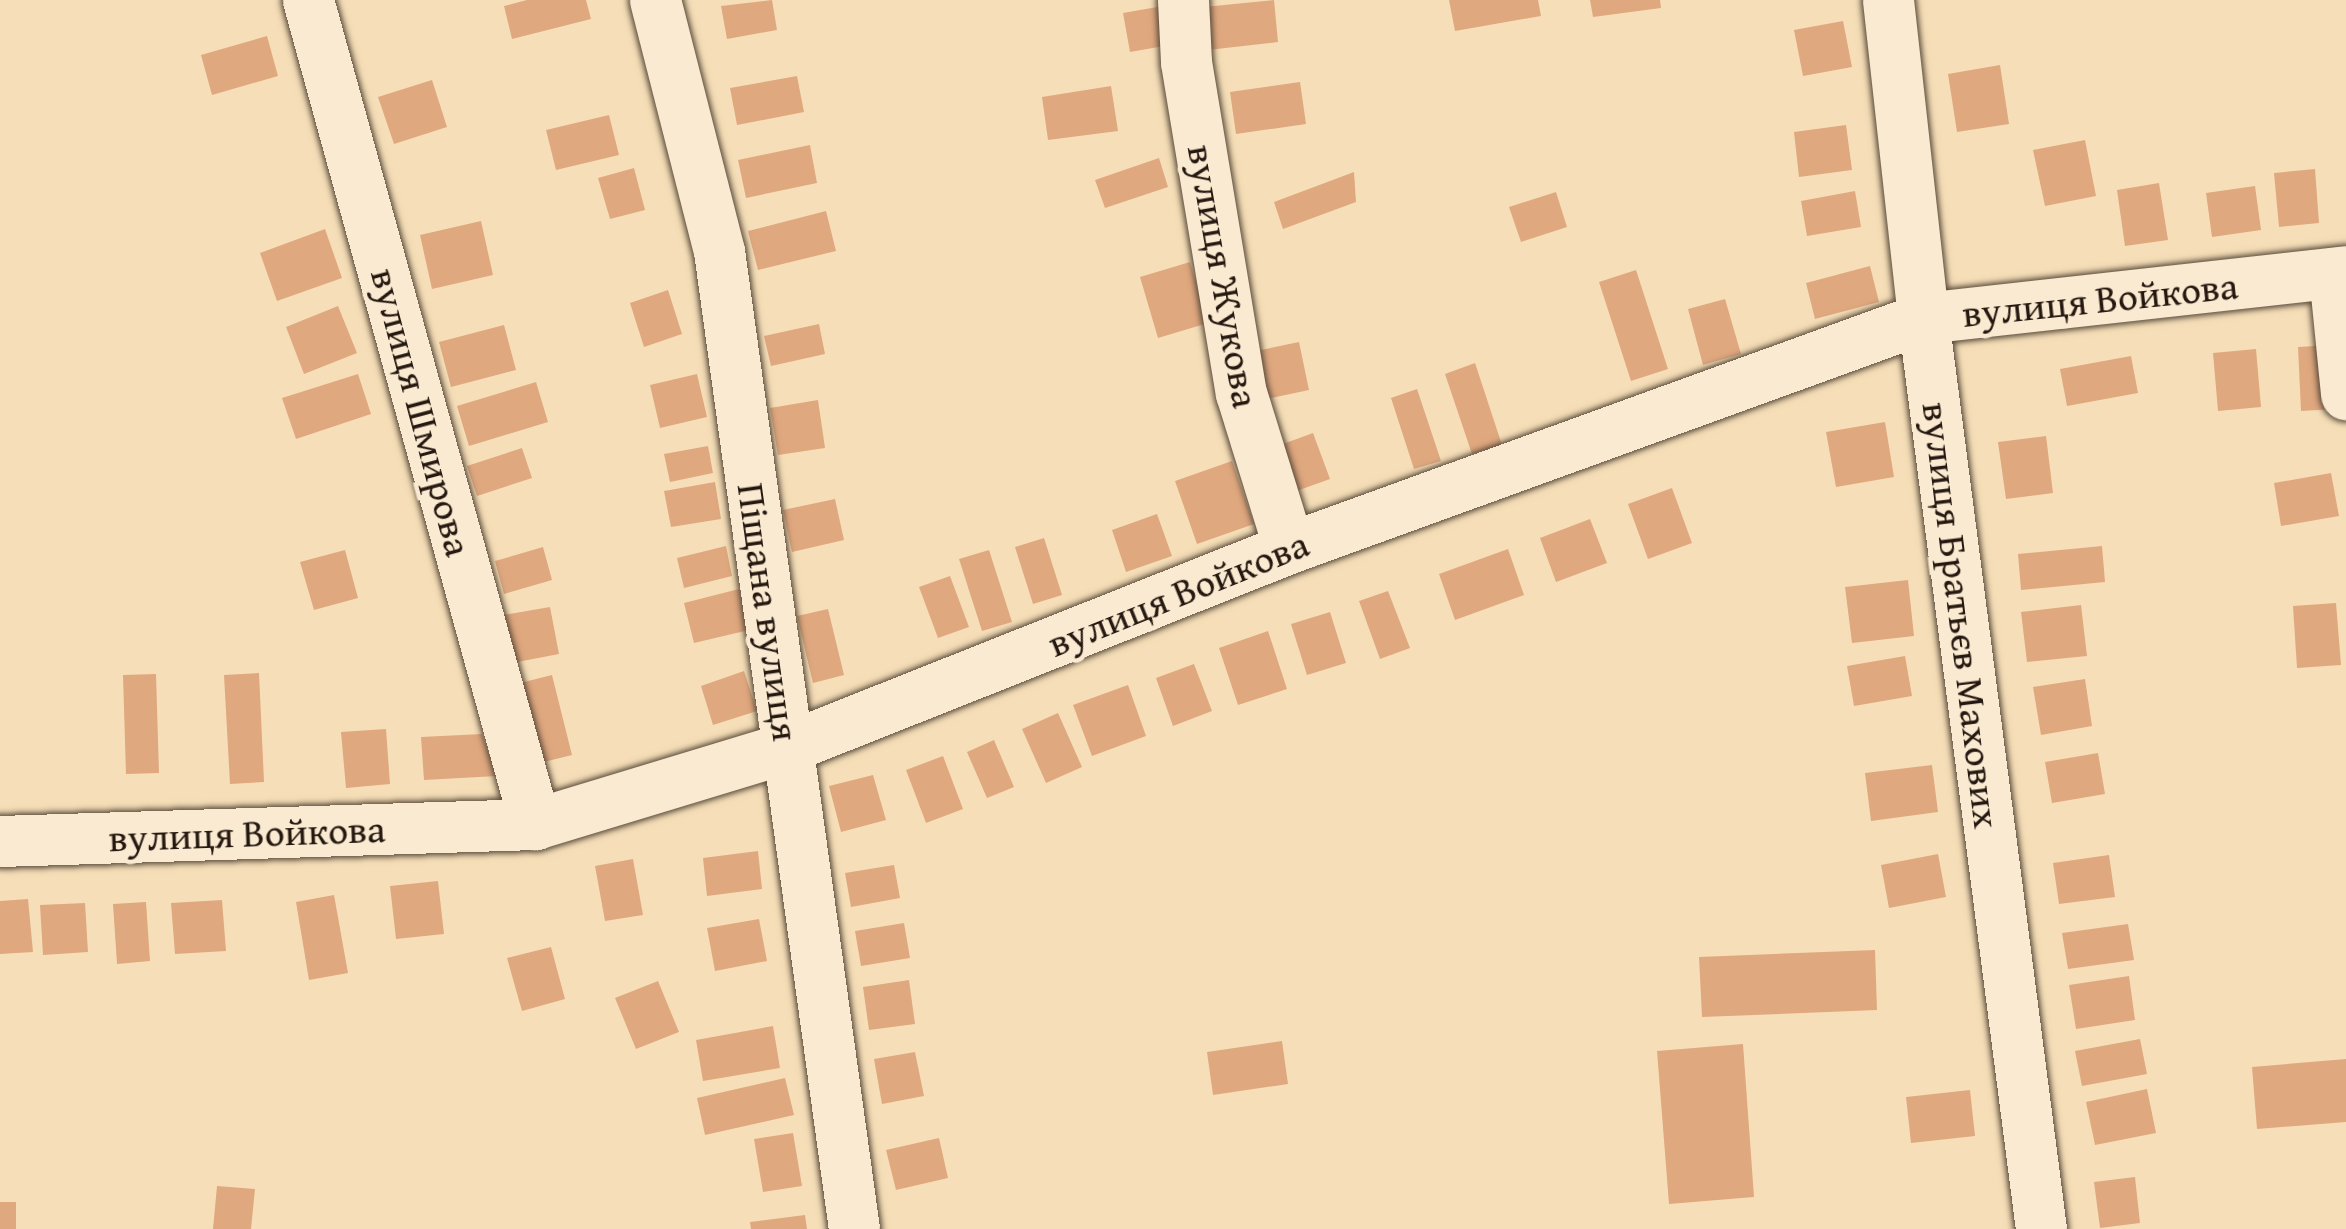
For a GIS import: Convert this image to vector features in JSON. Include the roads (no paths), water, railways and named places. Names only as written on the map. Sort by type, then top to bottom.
[{"type":"street","name":"вулиця Шмирова","points":[[308,0],[535,824]]},
{"type":"street","name":"Піщана вулиця","points":[[655,0],[719,251],[854,1229]]},
{"type":"street","name":"вулиця Жукова","points":[[1183,0],[1186,62],[1241,393],[1289,548]]},
{"type":"street","name":"вулиця Братьєв Махових","points":[[1888,0],[1923,318],[2041,1229]]},
{"type":"street","name":"вулиця Войкова","points":[[0,841],[535,824],[788,748],[1289,548],[1923,318],[2340,272]]},
{"type":"street","points":[[2340,272],[2346,394]]}]
